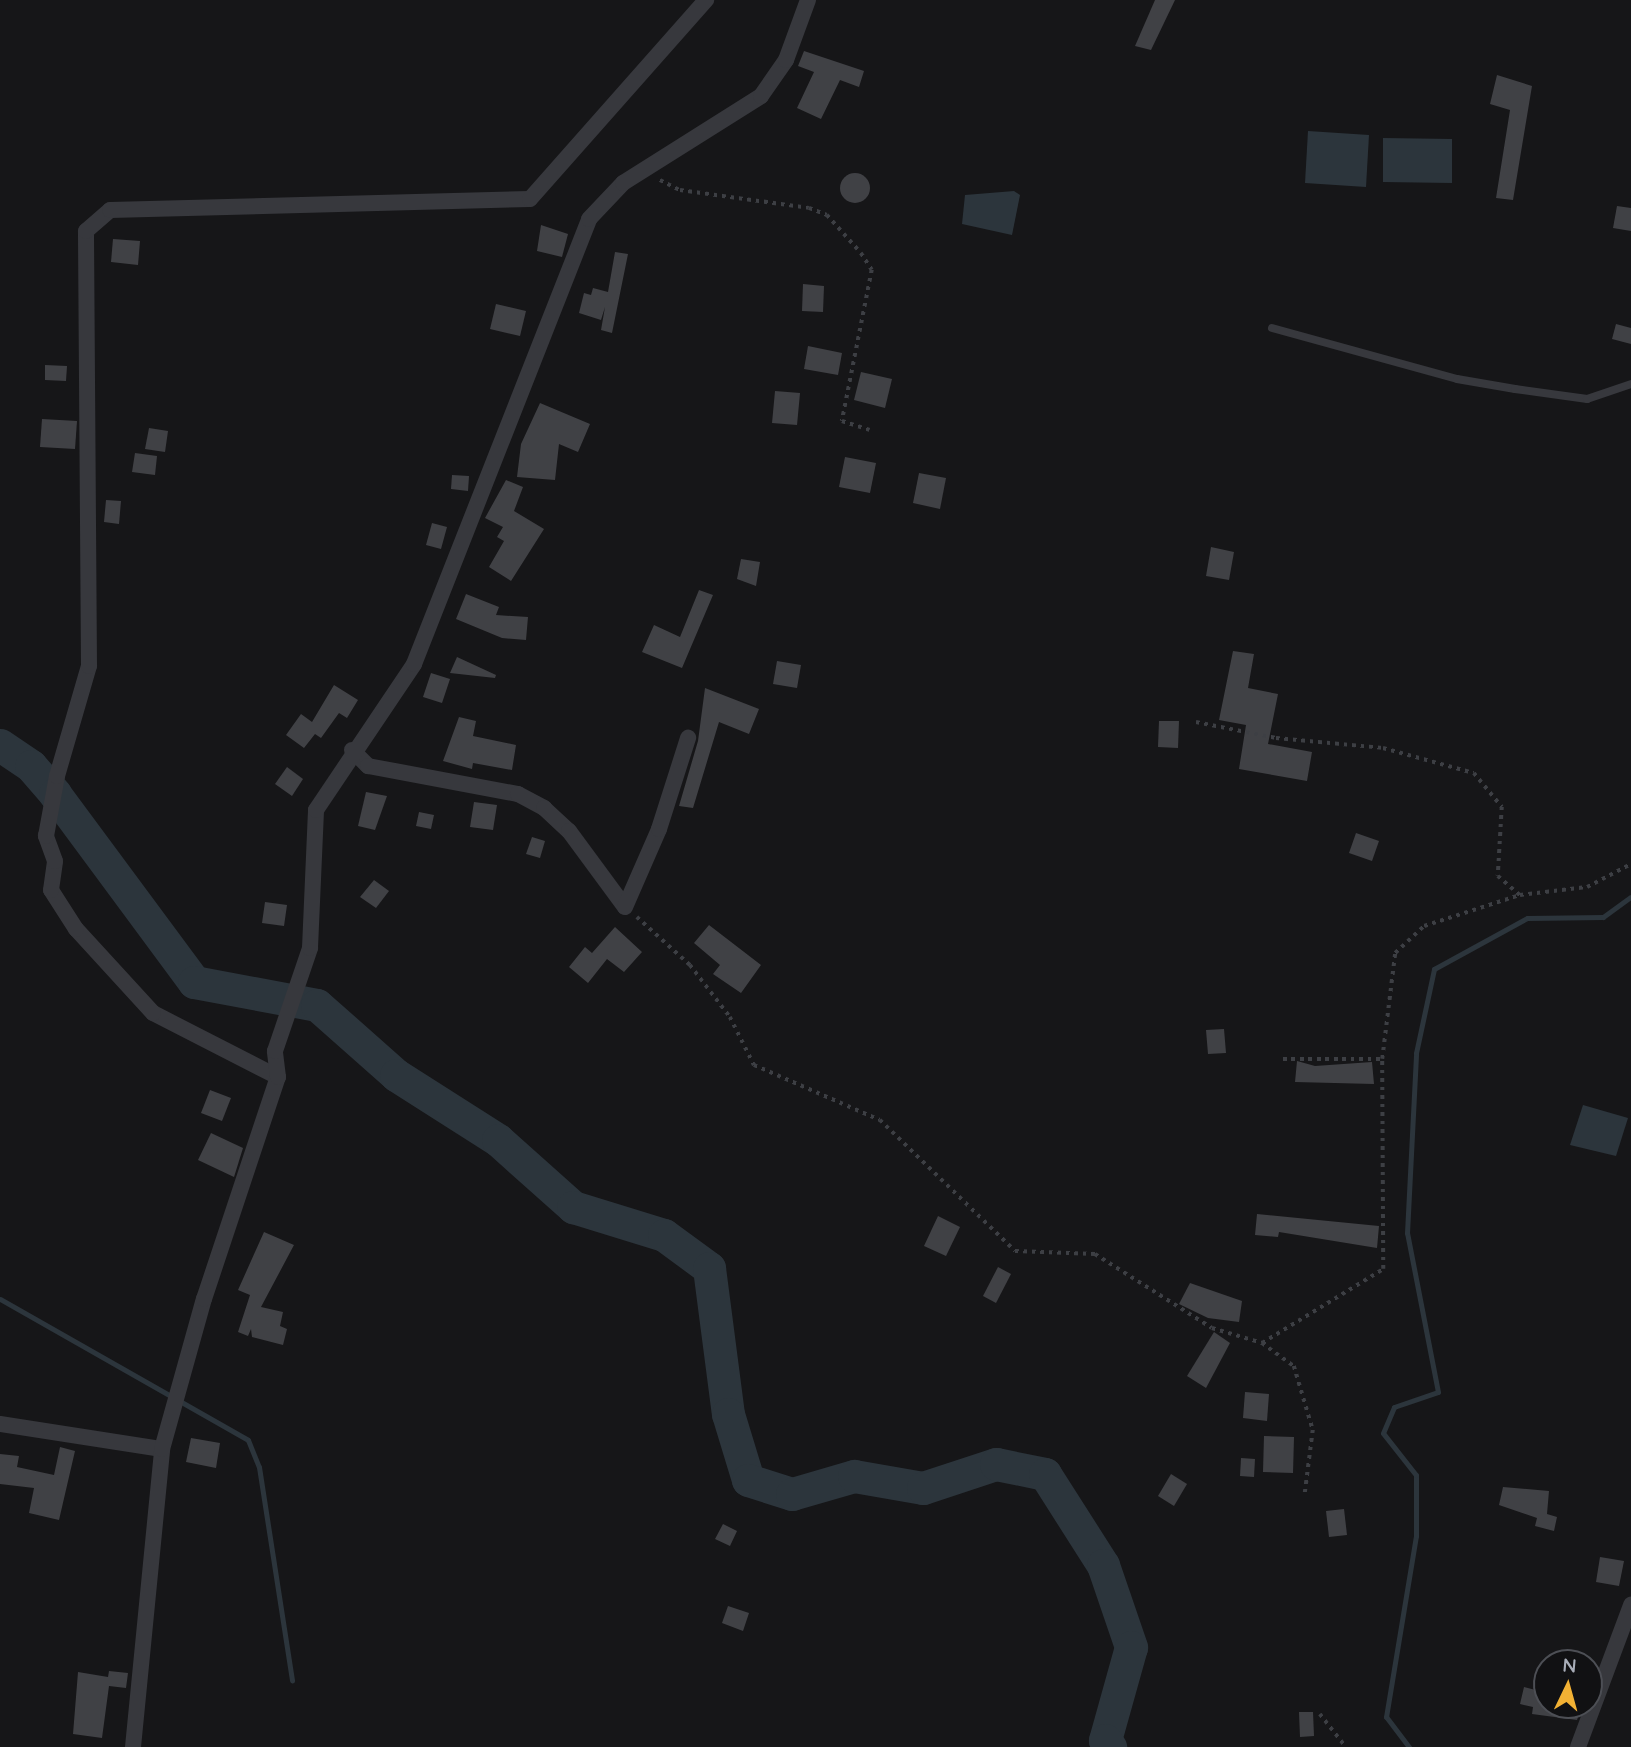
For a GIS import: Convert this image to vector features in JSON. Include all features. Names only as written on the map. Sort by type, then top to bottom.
[{"type":"street","points":[[278,1077],[153,1013],[76,929],[51,890],[55,862],[46,836],[57,776],[89,666],[86,231],[110,210],[530,199],[706,0]]},
{"type":"street","points":[[134,1747],[162,1449],[172,1410],[183,1387],[204,1299],[278,1077],[275,1051],[310,948],[316,810],[352,750],[414,664],[589,219],[623,183],[761,96],[786,60],[808,0]]},
{"type":"street","points":[[625,907],[659,829],[688,738]]},
{"type":"street","points":[[352,750],[368,766],[518,794],[544,808],[569,831],[625,907]]},
{"type":"street","points":[[0,1424],[162,1449]]},
{"type":"street","points":[[1578,1747],[1631,1605]]},
{"type":"lane","points":[[1272,328],[1457,379],[1587,399],[1631,384]]},
{"type":"path","points":[[642,171],[680,190],[809,208],[827,215],[861,253],[872,270],[842,421],[870,430]]},
{"type":"path","points":[[1196,722],[1276,738],[1383,748],[1474,773],[1502,807],[1498,876],[1520,895]]},
{"type":"path","points":[[1262,1343],[1382,1269],[1382,1059],[1395,953],[1424,926],[1520,895],[1587,887],[1631,863]]},
{"type":"path","points":[[625,907],[690,965],[730,1017],[754,1065],[880,1120],[1015,1251],[1095,1254],[1212,1328],[1262,1343],[1294,1366],[1313,1430],[1305,1493]]},
{"type":"path","points":[[1283,1059],[1382,1059]]},
{"type":"path","points":[[1320,1714],[1346,1747]]},
{"type":"shaded area","points":[[1308,131],[1369,135],[1366,187],[1305,183]]},
{"type":"shaded area","points":[[1383,138],[1452,139],[1452,183],[1383,182]]},
{"type":"shaded area","points":[[1014,191],[1020,195],[1012,235],[962,224],[965,195]]},
{"type":"shaded area","points":[[1583,1105],[1628,1118],[1616,1156],[1570,1145]]},
{"type":"building","points":[[1155,0],[1175,0],[1151,50],[1135,46]]},
{"type":"building","points":[[804,51],[864,71],[859,87],[840,80],[821,119],[797,108],[814,72],[798,66]]},
{"type":"building","points":[[1497,75],[1532,86],[1513,200],[1496,198],[1510,110],[1490,104]]},
{"type":"building","points":[[855,173],[861,174],[869,182],[869,194],[861,202],[855,203],[849,202],[841,194],[840,188],[841,182],[849,174]]},
{"type":"building","points":[[1617,206],[1631,208],[1631,231],[1613,228]]},
{"type":"building","points":[[541,225],[568,234],[562,257],[537,251]]},
{"type":"building","points":[[113,239],[140,241],[138,265],[111,262]]},
{"type":"building","points":[[615,252],[628,254],[612,333],[601,330],[605,307],[601,320],[579,313],[584,293],[591,295],[593,288],[608,292]]},
{"type":"building","points":[[803,284],[824,286],[823,312],[802,311]]},
{"type":"building","points":[[496,304],[526,311],[520,336],[490,329]]},
{"type":"building","points":[[1616,324],[1631,328],[1631,344],[1612,339]]},
{"type":"building","points":[[808,346],[842,353],[838,375],[804,369]]},
{"type":"building","points":[[45,365],[67,366],[66,381],[45,380]]},
{"type":"building","points":[[861,372],[892,379],[885,408],[854,400]]},
{"type":"building","points":[[775,391],[800,393],[797,425],[772,423]]},
{"type":"building","points":[[540,403],[590,424],[578,452],[559,444],[555,480],[517,477],[521,444]]},
{"type":"building","points":[[42,419],[77,421],[75,449],[40,447]]},
{"type":"building","points":[[149,428],[168,431],[165,452],[145,449]]},
{"type":"building","points":[[135,453],[157,456],[155,475],[132,472]]},
{"type":"building","points":[[845,457],[876,463],[870,493],[839,487]]},
{"type":"building","points":[[919,473],[946,478],[940,509],[913,503]]},
{"type":"building","points":[[452,475],[469,476],[468,491],[451,489]]},
{"type":"building","points":[[506,480],[523,487],[514,511],[544,529],[511,581],[489,567],[504,541],[497,537],[503,527],[485,518]]},
{"type":"building","points":[[106,500],[121,501],[119,524],[104,522]]},
{"type":"building","points":[[432,523],[447,527],[441,549],[426,545]]},
{"type":"building","points":[[1211,547],[1234,552],[1229,580],[1206,576]]},
{"type":"building","points":[[741,559],[760,562],[756,586],[737,579]]},
{"type":"building","points":[[699,590],[713,595],[682,668],[642,652],[654,625],[680,637]]},
{"type":"building","points":[[466,594],[499,607],[496,615],[528,617],[526,640],[502,638],[456,619]]},
{"type":"building","points":[[1233,651],[1254,654],[1248,688],[1278,694],[1268,744],[1312,752],[1307,781],[1239,769],[1246,725],[1219,720]]},
{"type":"building","points":[[457,657],[496,675],[495,678],[450,673]]},
{"type":"building","points":[[777,661],[801,665],[797,688],[773,684]]},
{"type":"building","points":[[431,673],[450,679],[442,703],[423,697]]},
{"type":"building","points":[[334,685],[358,700],[347,718],[339,713],[321,738],[315,734],[304,748],[286,735],[301,714],[312,722]]},
{"type":"building","points":[[705,688],[759,709],[749,734],[719,722],[693,808],[679,806],[698,741]]},
{"type":"building","points":[[459,717],[476,721],[473,736],[516,745],[512,770],[473,763],[472,769],[443,761]]},
{"type":"building","points":[[1159,721],[1179,721],[1178,748],[1158,747]]},
{"type":"building","points":[[287,767],[303,779],[292,796],[275,784]]},
{"type":"building","points":[[366,792],[387,796],[375,830],[358,826]]},
{"type":"building","points":[[474,802],[497,805],[493,830],[470,827]]},
{"type":"building","points":[[419,812],[434,815],[431,829],[416,826]]},
{"type":"building","points":[[1356,833],[1379,841],[1372,861],[1349,853]]},
{"type":"building","points":[[532,837],[545,841],[540,858],[526,854]]},
{"type":"building","points":[[374,880],[389,891],[376,908],[360,897]]},
{"type":"building","points":[[265,902],[287,905],[284,926],[262,923]]},
{"type":"building","points":[[709,925],[761,965],[741,993],[713,974],[720,965],[694,943]]},
{"type":"building","points":[[615,927],[642,952],[624,972],[607,959],[588,983],[569,967],[585,947],[592,953]]},
{"type":"building","points":[[1224,1029],[1226,1053],[1208,1054],[1206,1030]]},
{"type":"building","points":[[1297,1061],[1315,1066],[1372,1062],[1374,1084],[1295,1082]]},
{"type":"building","points":[[210,1090],[231,1098],[222,1121],[201,1113]]},
{"type":"building","points":[[211,1133],[243,1148],[234,1177],[198,1160]]},
{"type":"building","points":[[1257,1214],[1379,1226],[1377,1248],[1279,1232],[1278,1237],[1255,1235]]},
{"type":"building","points":[[938,1216],[960,1227],[946,1256],[924,1246]]},
{"type":"building","points":[[264,1232],[294,1245],[261,1307],[283,1312],[280,1326],[287,1329],[283,1345],[252,1337],[251,1329],[248,1336],[238,1332],[250,1295],[238,1290]]},
{"type":"building","points":[[998,1267],[1011,1274],[996,1303],[983,1296]]},
{"type":"building","points":[[1190,1283],[1242,1301],[1239,1322],[1208,1318],[1179,1304]]},
{"type":"building","points":[[1214,1332],[1230,1343],[1206,1388],[1187,1376]]},
{"type":"building","points":[[1245,1392],[1269,1394],[1267,1421],[1243,1418]]},
{"type":"building","points":[[1264,1436],[1294,1437],[1293,1473],[1263,1472]]},
{"type":"building","points":[[191,1438],[220,1443],[216,1468],[186,1462]]},
{"type":"building","points":[[60,1447],[75,1451],[59,1520],[29,1513],[34,1488],[0,1484],[0,1454],[19,1456],[17,1467],[54,1475]]},
{"type":"building","points":[[1241,1458],[1255,1459],[1254,1477],[1240,1476]]},
{"type":"building","points":[[1171,1474],[1187,1484],[1174,1506],[1158,1496]]},
{"type":"building","points":[[1503,1487],[1549,1491],[1547,1514],[1557,1517],[1554,1531],[1535,1526],[1537,1518],[1499,1505]]},
{"type":"building","points":[[1344,1509],[1347,1535],[1329,1537],[1326,1511]]},
{"type":"building","points":[[723,1524],[737,1531],[730,1546],[715,1539]]},
{"type":"building","points":[[1600,1557],[1624,1561],[1619,1586],[1596,1582]]},
{"type":"building","points":[[728,1606],[749,1613],[743,1631],[722,1623]]},
{"type":"building","points":[[109,1671],[128,1673],[126,1688],[109,1686],[102,1738],[73,1734],[78,1672],[108,1677]]},
{"type":"building","points":[[1524,1687],[1533,1689],[1533,1707],[1520,1704]]},
{"type":"building","points":[[1299,1712],[1313,1712],[1314,1736],[1300,1737]]},
{"type":"waterway","points":[[0,745],[31,766],[55,794],[194,982],[317,1005],[396,1075],[498,1140],[573,1207],[664,1235],[709,1268],[728,1414],[748,1480],[792,1494],[854,1476],[923,1488],[996,1464],[1045,1474],[1103,1565],[1131,1647],[1105,1740],[1110,1747]]},
{"type":"waterway","points":[[1409,1747],[1386,1717],[1416,1536],[1416,1475],[1383,1433],[1394,1407],[1438,1392],[1407,1233],[1416,1053],[1434,969],[1527,918],[1603,917],[1631,897]]},
{"type":"waterway","points":[[0,1299],[248,1440],[259,1467],[292,1680]]}]
